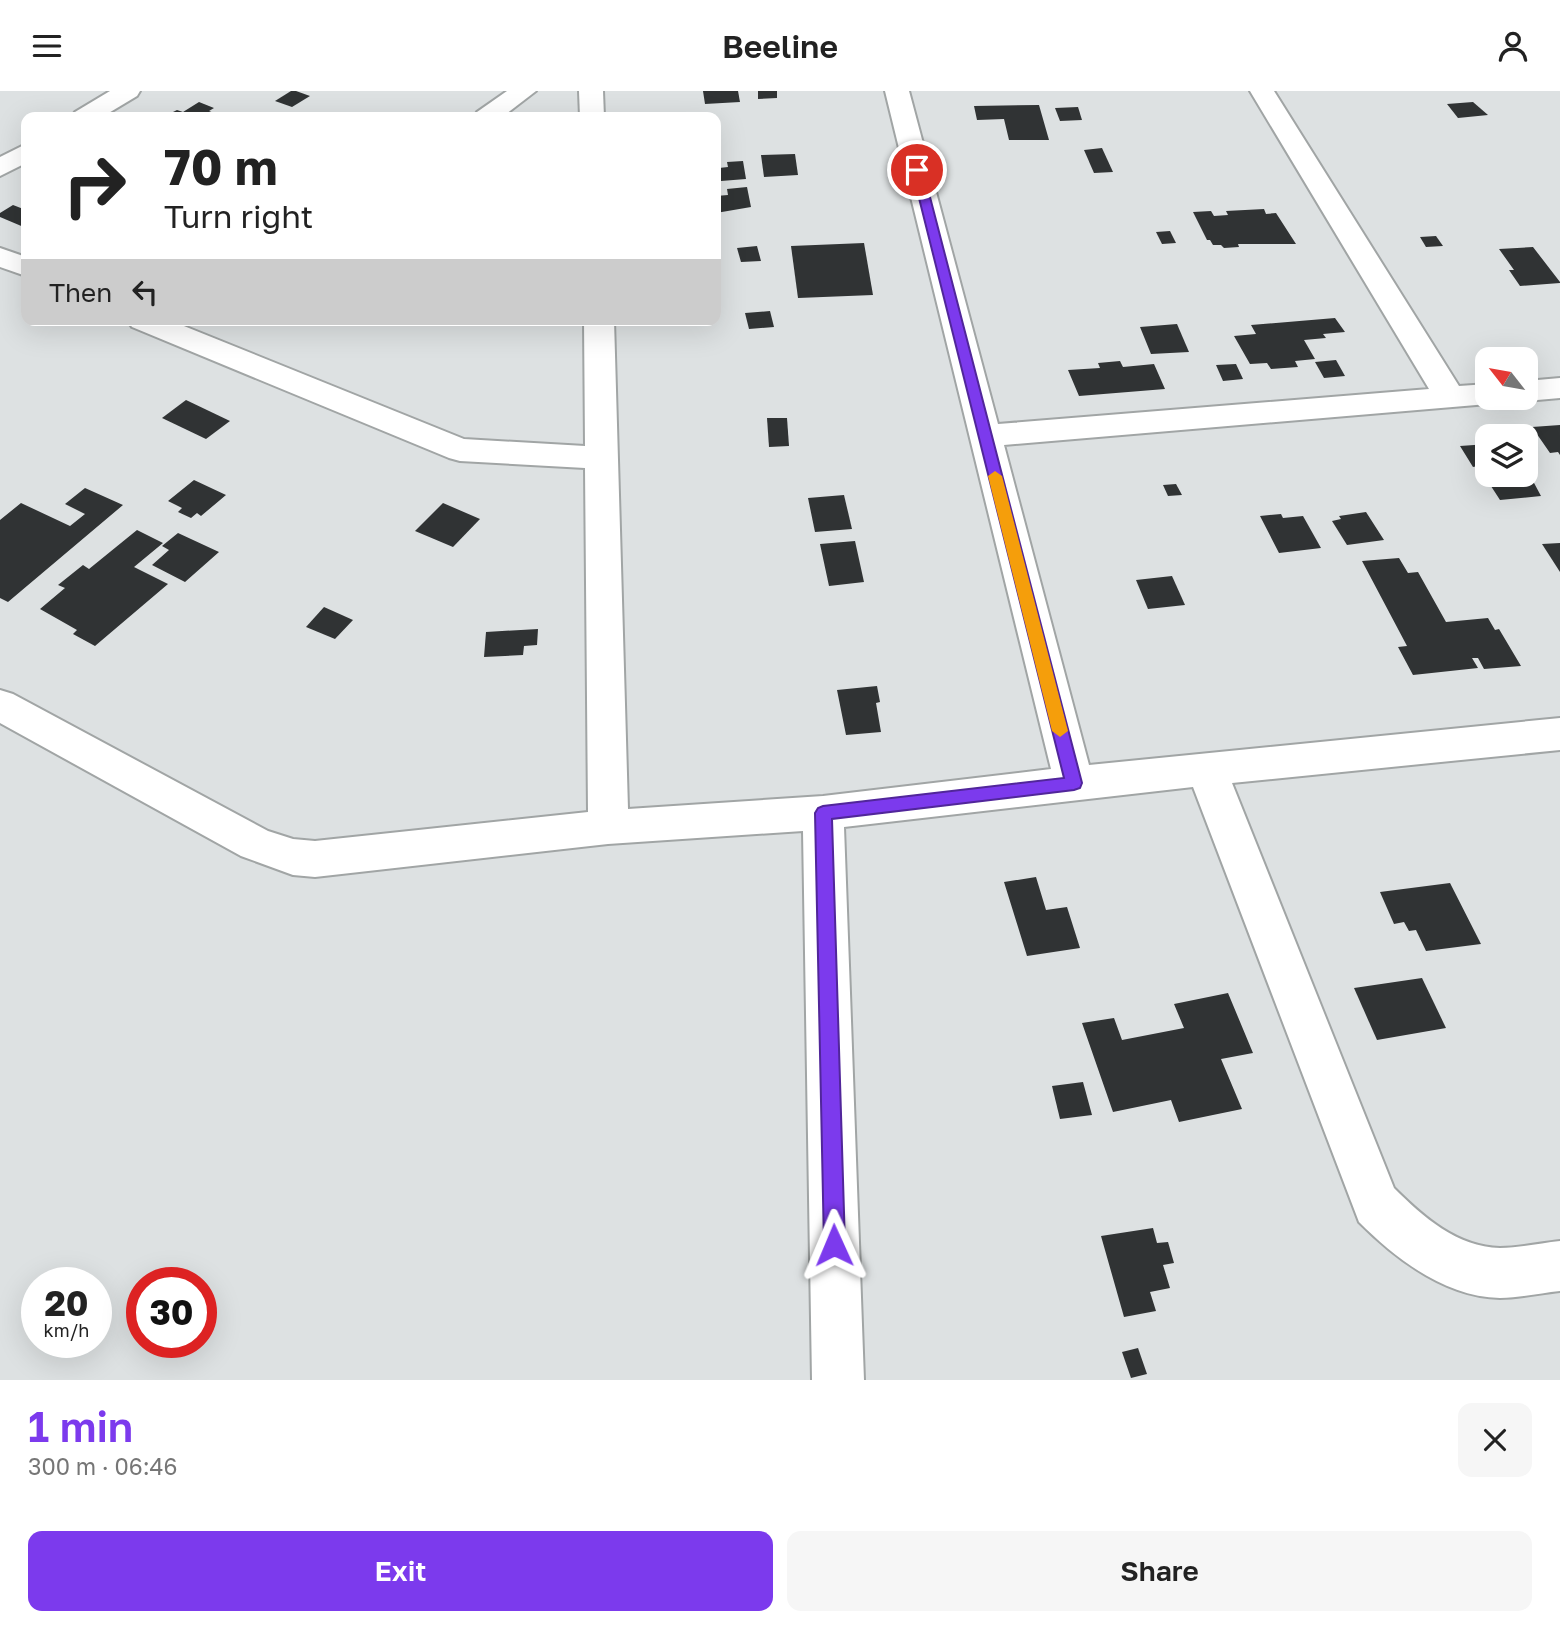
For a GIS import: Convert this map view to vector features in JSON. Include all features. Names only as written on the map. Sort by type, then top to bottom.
[{"type":"street","points":[[92,112],[128,91]]},
{"type":"street","points":[[493,112],[524,91]]},
{"type":"street","points":[[591,91],[592,112]]},
{"type":"street","points":[[897,91],[1074,783]]},
{"type":"street","points":[[1262,91],[1450,397]]},
{"type":"street","points":[[0,168],[21,155]]},
{"type":"street","points":[[0,256],[21,266]]},
{"type":"street","points":[[598,326],[603,458],[608,827]]},
{"type":"street","points":[[183,327],[460,450],[603,458]]},
{"type":"street","points":[[1538,390],[1560,388]]},
{"type":"street","points":[[985,436],[1475,395]]},
{"type":"street","points":[[0,705],[255,844],[293,857],[338,858],[608,827],[823,813],[1074,783],[1560,734]]},
{"type":"street","points":[[1207,771],[1376,1205],[1412,1239],[1465,1266],[1499,1274],[1560,1266]]},
{"type":"street","points":[[823,813],[838,1380]]},
{"type":"building","points":[[291,91],[310,96],[292,107],[275,101]]},
{"type":"building","points":[[703,91],[738,91],[740,102],[705,104]]},
{"type":"building","points":[[758,91],[777,91],[777,98],[758,99]]},
{"type":"building","points":[[199,102],[214,108],[209,111],[212,112],[183,112]]},
{"type":"building","points":[[1473,102],[1488,115],[1458,118],[1447,104]]},
{"type":"building","points":[[1039,105],[1049,140],[1009,140],[1004,119],[977,120],[974,106]]},
{"type":"building","points":[[1078,107],[1082,120],[1060,121],[1055,108]]},
{"type":"building","points":[[1102,148],[1113,172],[1094,173],[1084,150]]},
{"type":"building","points":[[795,154],[798,175],[764,177],[761,155]]},
{"type":"building","points":[[743,161],[746,179],[721,181],[721,168],[728,167],[727,162]]},
{"type":"building","points":[[747,187],[751,207],[721,212],[721,196],[728,195],[727,189]]},
{"type":"building","points":[[13,205],[21,208],[21,226],[0,217],[0,213]]},
{"type":"building","points":[[1264,209],[1266,214],[1276,213],[1296,244],[1238,244],[1239,247],[1224,248],[1221,245],[1213,245],[1207,240],[1193,212],[1211,211],[1214,216],[1228,215],[1226,211]]},
{"type":"building","points":[[1170,231],[1176,243],[1162,244],[1156,232]]},
{"type":"building","points":[[1436,236],[1443,246],[1426,247],[1420,237]]},
{"type":"building","points":[[864,243],[873,295],[798,298],[791,246]]},
{"type":"building","points":[[757,246],[761,261],[741,262],[737,248]]},
{"type":"building","points":[[1533,247],[1560,283],[1520,286],[1509,270],[1514,270],[1499,249]]},
{"type":"building","points":[[770,311],[774,327],[749,329],[745,313]]},
{"type":"building","points":[[1335,318],[1345,332],[1323,334],[1326,338],[1304,340],[1315,359],[1295,361],[1298,367],[1271,369],[1267,363],[1250,364],[1234,336],[1256,334],[1251,325]]},
{"type":"building","points":[[1177,324],[1189,352],[1151,354],[1140,327]]},
{"type":"building","points":[[1336,360],[1345,376],[1324,378],[1315,362]]},
{"type":"building","points":[[1120,361],[1123,367],[1154,364],[1165,389],[1079,396],[1068,370],[1100,368],[1098,363]]},
{"type":"building","points":[[1236,364],[1243,379],[1223,381],[1216,365]]},
{"type":"building","points":[[186,400],[230,421],[206,439],[162,418]]},
{"type":"building","points":[[767,418],[787,418],[789,446],[769,447]]},
{"type":"building","points":[[1560,425],[1560,455],[1558,452],[1550,453],[1538,436],[1538,427]]},
{"type":"building","points":[[1475,445],[1475,467],[1473,467],[1460,446]]},
{"type":"building","points":[[194,480],[226,495],[201,516],[197,513],[191,518],[178,512],[182,508],[168,501]]},
{"type":"building","points":[[1176,484],[1182,495],[1168,496],[1163,485]]},
{"type":"building","points":[[1492,487],[1536,487],[1541,496],[1500,500]]},
{"type":"building","points":[[85,488],[123,505],[8,602],[0,598],[0,520],[21,503],[70,526],[85,514],[65,504]]},
{"type":"building","points":[[844,495],[852,529],[815,532],[808,498]]},
{"type":"building","points":[[443,503],[480,519],[453,547],[415,531]]},
{"type":"building","points":[[1366,512],[1384,540],[1347,545],[1332,521],[1341,519],[1339,516]]},
{"type":"building","points":[[1281,514],[1283,518],[1303,516],[1321,548],[1279,553],[1260,516]]},
{"type":"building","points":[[137,530],[163,543],[134,567],[168,584],[95,646],[73,634],[77,630],[40,609],[65,588],[58,585],[83,565],[89,569]]},
{"type":"building","points":[[178,533],[219,552],[185,582],[152,565],[169,550],[162,546]]},
{"type":"building","points":[[855,541],[864,582],[829,586],[820,544]]},
{"type":"building","points":[[1560,543],[1560,572],[1542,544]]},
{"type":"building","points":[[1399,558],[1408,573],[1418,572],[1446,622],[1488,618],[1495,630],[1499,629],[1521,666],[1484,669],[1478,658],[1472,658],[1478,668],[1413,675],[1398,647],[1407,646],[1362,561]]},
{"type":"building","points":[[1172,576],[1185,605],[1148,609],[1136,580]]},
{"type":"building","points":[[324,607],[353,620],[335,639],[306,627]]},
{"type":"building","points":[[538,629],[537,645],[524,646],[523,655],[484,657],[486,632]]},
{"type":"building","points":[[877,686],[880,702],[876,703],[881,732],[846,735],[837,690]]},
{"type":"building","points":[[1036,877],[1046,910],[1067,907],[1080,948],[1027,956],[1004,882]]},
{"type":"building","points":[[1450,883],[1481,944],[1426,951],[1416,930],[1409,931],[1404,922],[1394,924],[1380,892]]},
{"type":"building","points":[[1422,978],[1446,1028],[1377,1040],[1354,988]]},
{"type":"building","points":[[1228,993],[1253,1053],[1221,1059],[1242,1109],[1179,1122],[1171,1100],[1113,1112],[1082,1023],[1114,1018],[1122,1040],[1184,1028],[1174,1004]]},
{"type":"building","points":[[1083,1082],[1092,1115],[1060,1119],[1052,1086]]},
{"type":"building","points":[[1153,1228],[1157,1243],[1168,1242],[1174,1263],[1163,1265],[1170,1288],[1150,1292],[1156,1311],[1124,1317],[1101,1236]]},
{"type":"building","points":[[1138,1348],[1147,1374],[1131,1378],[1122,1352]]},
{"type":"slow traffic","points":[[995,476],[1060,731]]},
{"type":"route","points":[[834,1245],[823,813],[1074,783],[917,170]]}]
